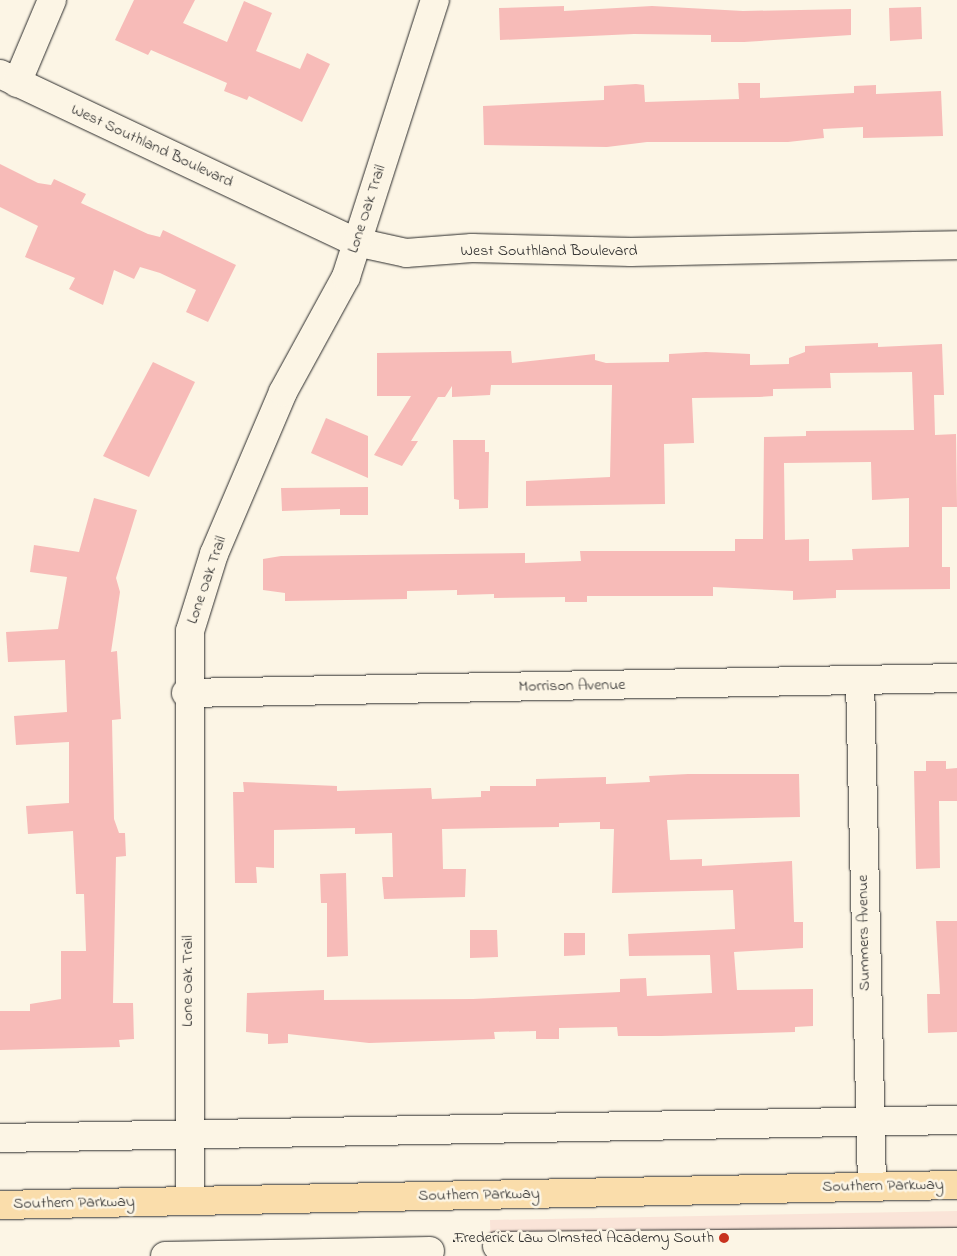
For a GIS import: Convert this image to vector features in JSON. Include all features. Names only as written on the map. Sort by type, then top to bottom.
[{"type":"main road","name":"Southern Parkway","points":[[0,1205],[957,1185]]},
{"type":"street","points":[[9,78],[52,0]]},
{"type":"street","name":"Lone Oak Trail","points":[[190,1201],[186,693],[190,631],[197,601],[283,392],[346,277],[435,0]]},
{"type":"street","name":"West Southland Boulevard","points":[[9,78],[356,242],[422,254],[472,248],[631,252],[957,244]]},
{"type":"street","name":"Morrison Avenue","points":[[186,693],[957,678]]},
{"type":"street","name":"Summers Avenue","points":[[860,680],[872,1187]]},
{"type":"street","points":[[0,1138],[957,1120]]},
{"type":"street","points":[[497,1246],[957,1242]]},
{"type":"street","points":[[166,1256],[430,1250]]},
{"type":"path","points":[[430,1250],[438,1240],[490,1240],[497,1246]]},
{"type":"shaded area","name":"Frederick Law Olmsted Academy South","points":[[957,1211],[957,1256],[491,1256],[490,1220]]},
{"type":"building","points":[[134,0],[195,0],[183,23],[227,42],[244,1],[272,13],[256,51],[300,69],[307,53],[330,64],[302,122],[249,96],[247,100],[224,91],[227,83],[151,50],[148,55],[115,40]]},
{"type":"building","points":[[564,6],[564,11],[652,6],[743,11],[851,9],[851,35],[744,42],[711,42],[711,35],[634,34],[500,40],[499,8]]},
{"type":"building","points":[[921,7],[922,39],[890,41],[889,8]]},
{"type":"building","points":[[738,83],[760,83],[760,98],[854,93],[854,86],[876,85],[876,94],[941,91],[943,136],[863,138],[863,127],[823,129],[824,138],[788,142],[647,142],[607,147],[484,145],[483,106],[604,100],[604,86],[636,84],[644,85],[645,102],[739,99]]},
{"type":"building","points":[[0,164],[38,183],[51,185],[54,179],[86,194],[81,203],[148,234],[160,237],[163,230],[236,265],[208,322],[186,312],[196,290],[160,273],[140,267],[134,279],[114,270],[103,305],[69,289],[75,278],[25,257],[38,226],[0,207]]},
{"type":"building","points":[[878,343],[878,347],[942,344],[944,395],[934,395],[935,435],[956,434],[957,507],[942,507],[942,567],[950,567],[950,589],[836,590],[836,598],[793,600],[793,591],[713,587],[713,596],[587,596],[587,602],[565,602],[565,597],[494,598],[494,594],[457,595],[457,590],[407,591],[407,599],[285,601],[285,593],[263,590],[263,559],[281,556],[525,553],[525,563],[581,561],[580,551],[735,551],[735,539],[763,539],[764,437],[806,436],[806,431],[914,430],[912,372],[830,373],[831,388],[773,389],[773,396],[692,398],[694,443],[664,444],[665,504],[526,506],[526,481],[610,477],[612,385],[491,385],[490,395],[452,397],[452,386],[445,397],[438,397],[411,441],[418,441],[402,466],[374,455],[411,396],[377,396],[377,353],[511,351],[512,363],[595,354],[595,360],[606,363],[669,362],[669,354],[706,352],[750,354],[750,365],[789,364],[789,358],[805,352],[805,346]],"holes":[[[871,462],[872,500],[909,498],[909,547],[852,549],[853,560],[809,561],[809,539],[785,540],[784,463]]]},
{"type":"building","points":[[153,362],[195,382],[149,477],[103,456]]},
{"type":"building","points":[[326,418],[368,436],[368,478],[311,453]]},
{"type":"building","points":[[453,440],[485,440],[485,452],[489,452],[488,508],[459,509],[459,500],[454,499]]},
{"type":"building","points":[[368,487],[368,515],[340,515],[340,509],[282,511],[281,488]]},
{"type":"building","points":[[94,498],[137,510],[116,578],[120,592],[111,652],[117,651],[121,719],[112,720],[114,819],[119,833],[125,833],[126,856],[116,857],[113,1003],[133,1003],[134,1039],[119,1040],[120,1047],[0,1050],[0,1011],[30,1011],[30,1004],[61,999],[61,951],[86,951],[84,894],[76,894],[73,831],[28,834],[26,806],[69,803],[69,742],[16,745],[14,716],[67,712],[65,660],[8,662],[6,632],[58,629],[67,577],[30,572],[34,545],[79,552]]},
{"type":"building","points":[[926,761],[946,761],[946,769],[957,768],[957,801],[939,801],[940,868],[916,869],[914,771],[926,771]]},
{"type":"building","points":[[799,774],[800,817],[667,820],[670,860],[702,859],[702,866],[792,861],[794,922],[803,922],[803,948],[734,952],[737,990],[813,989],[813,1026],[795,1027],[795,1032],[661,1036],[618,1036],[617,1027],[559,1028],[559,1039],[536,1039],[536,1031],[494,1032],[495,1039],[369,1043],[288,1034],[288,1043],[268,1044],[268,1034],[246,1032],[247,993],[324,990],[324,1000],[473,999],[620,992],[620,979],[646,978],[647,996],[712,993],[710,955],[629,956],[628,934],[735,929],[733,890],[612,893],[614,829],[600,829],[600,822],[559,823],[559,827],[442,829],[443,869],[466,869],[465,897],[384,899],[382,877],[393,877],[392,833],[355,834],[355,828],[274,830],[274,868],[256,867],[257,883],[235,883],[233,792],[244,792],[243,782],[337,786],[337,791],[431,788],[432,799],[481,797],[481,791],[490,791],[490,786],[536,786],[536,779],[606,777],[606,784],[650,782],[649,776]]},
{"type":"building","points":[[346,873],[348,956],[327,957],[327,903],[321,903],[320,874]]},
{"type":"building","points":[[936,921],[957,921],[957,1032],[928,1033],[927,994],[940,994]]},
{"type":"building","points":[[470,930],[497,930],[498,957],[470,958]]},
{"type":"building","points":[[564,933],[585,933],[585,955],[564,956]]},
{"type":"place","name":"Frederick Law Olmsted Academy South","points":[[724,1238]]}]
